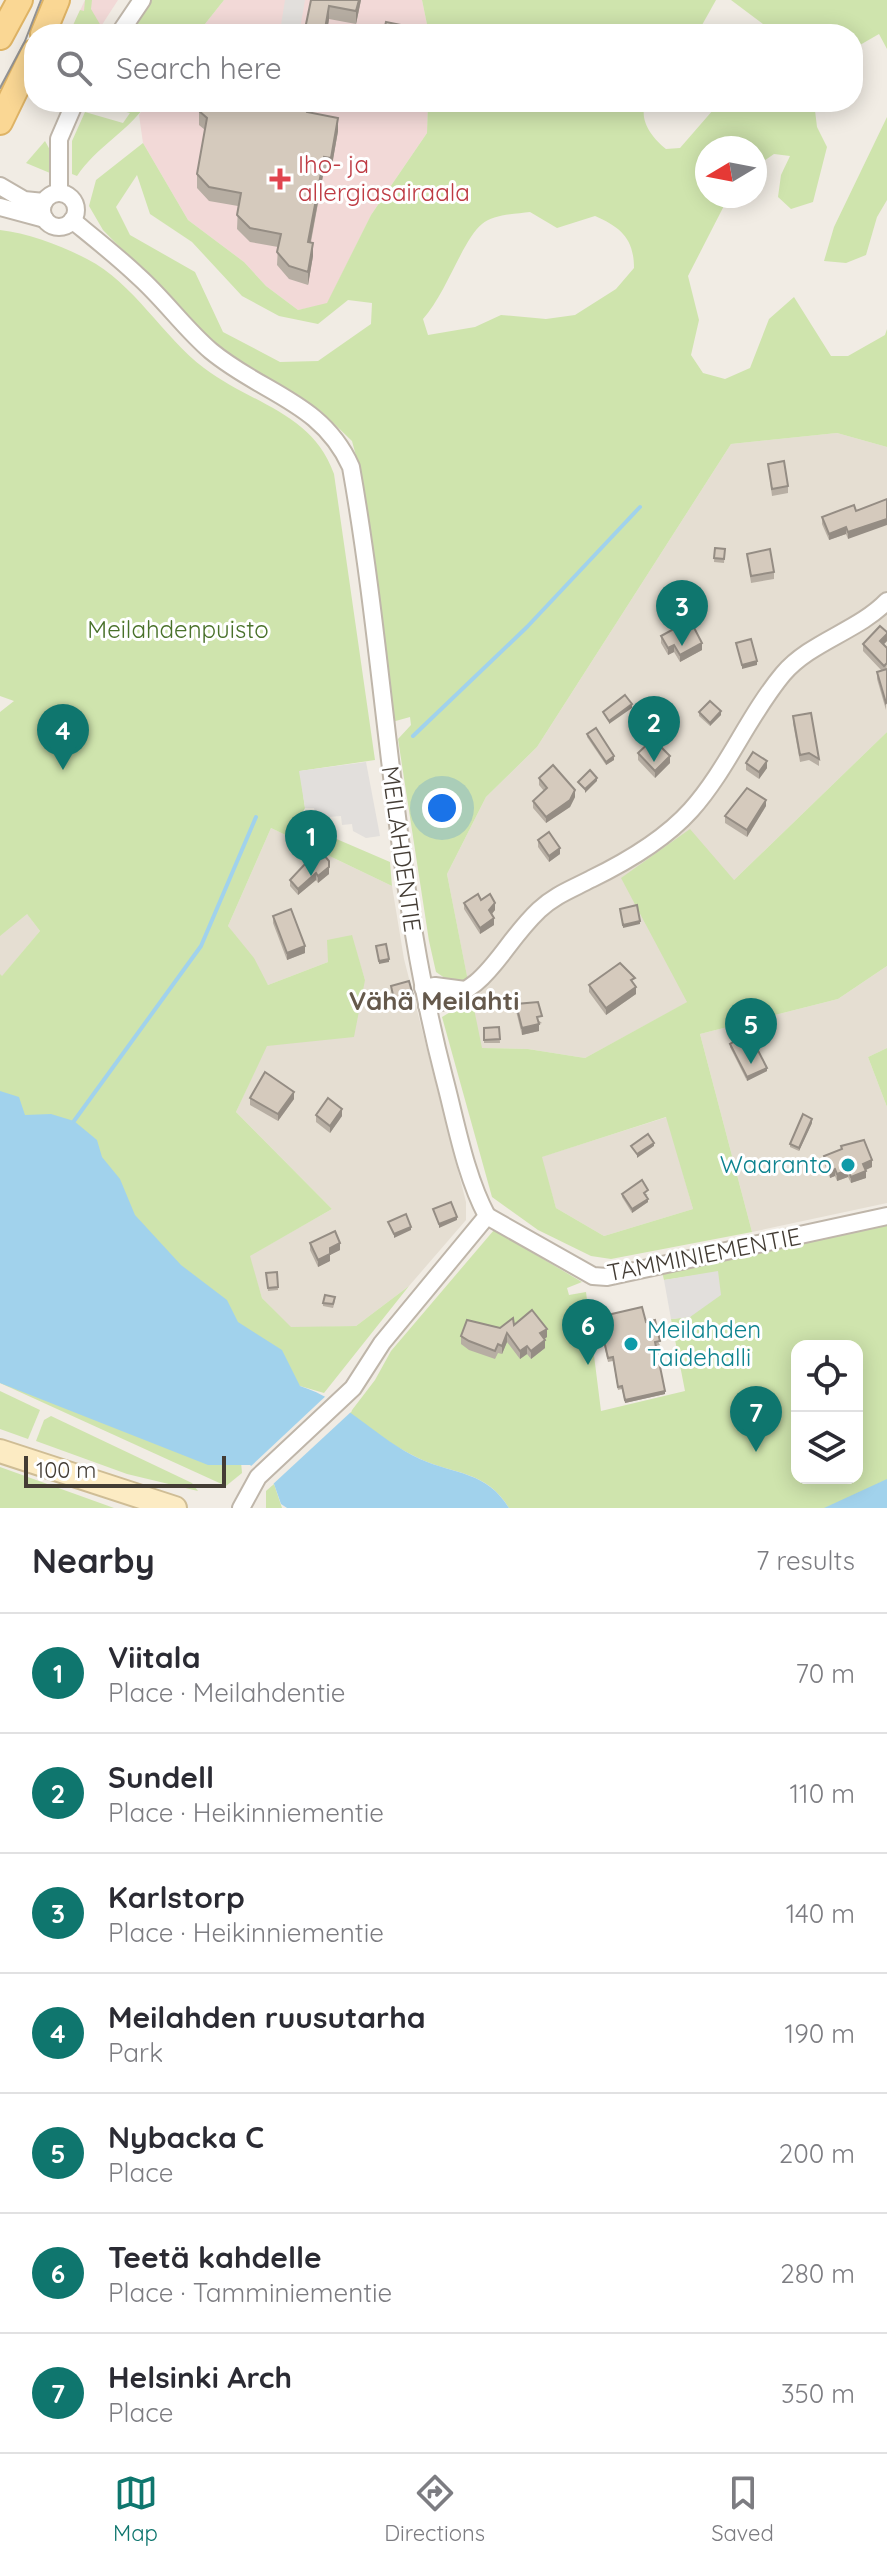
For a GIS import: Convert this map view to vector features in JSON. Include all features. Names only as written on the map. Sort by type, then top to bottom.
[{"type":"main road","points":[[0,37],[20,0]]},
{"type":"main road","points":[[47,24],[57,0]]},
{"type":"main road","points":[[0,122],[24,73]]},
{"type":"main road","points":[[0,1451],[175,1508]]},
{"type":"street","points":[[126,24],[142,0]]},
{"type":"street","points":[[59,193],[59,139],[71,112]]},
{"type":"street","points":[[0,186],[44,210],[58,227],[72,220],[75,204],[59,193],[51,195],[44,210]]},
{"type":"street","points":[[0,207],[44,210]]},
{"type":"street","name":"MEILAHDENTIE","points":[[72,220],[138,275],[208,348],[244,377],[313,415],[334,434],[347,458],[356,495],[400,856],[423,988],[448,1092],[487,1216]]},
{"type":"street","points":[[427,1006],[465,990],[487,976],[538,911],[563,891],[592,879],[652,844],[691,810],[784,672],[836,634],[877,611],[887,601]]},
{"type":"street","points":[[423,988],[435,986],[465,990]]},
{"type":"street","points":[[241,1508],[258,1477],[341,1399],[382,1343],[487,1216]]},
{"type":"street","name":"TAMMINIEMENTIE","points":[[487,1216],[593,1276],[607,1277],[887,1216]]},
{"type":"shaded area","points":[[85,0],[118,0],[102,24],[74,24]]},
{"type":"shaded area","points":[[224,0],[422,0],[427,24],[205,24]]},
{"type":"shaded area","points":[[285,0],[305,0],[301,24],[281,24]]},
{"type":"shaded area","name":"Iho- ja allergiasairaala","points":[[141,112],[428,112],[427,133],[371,215],[327,304],[298,310],[266,286],[244,262],[188,220],[143,143]]},
{"type":"shaded area","points":[[837,433],[887,447],[887,732],[734,880],[688,1002],[585,1058],[528,1049],[481,1048],[447,874],[486,797],[537,747],[731,444]]},
{"type":"shaded area","points":[[366,762],[380,836],[366,838],[353,831],[352,824],[342,825],[341,816],[316,818],[314,808],[305,808],[299,771]]},
{"type":"shaded area","points":[[271,828],[392,886],[404,959],[466,1202],[466,1220],[409,1286],[356,1326],[291,1328],[262,1298],[249,1256],[332,1209],[236,1112],[266,1046],[365,980],[351,935],[328,962],[268,985],[228,926]]},
{"type":"shaded area","points":[[0,878],[40,931],[0,979]]},
{"type":"shaded area","points":[[887,966],[887,1048],[868,1057],[887,1107],[887,1203],[752,1232],[700,1034],[838,999]]},
{"type":"shaded area","points":[[667,1117],[693,1209],[604,1236],[556,1208],[541,1157]]},
{"type":"shaded area","points":[[718,1271],[721,1295],[690,1317],[671,1319],[664,1280]]},
{"type":"green space","points":[[85,0],[92,0],[91,9],[100,24],[74,24],[80,10],[84,11]]},
{"type":"green space","points":[[152,0],[224,0],[205,24],[135,24]]},
{"type":"green space","points":[[422,0],[716,0],[703,24],[427,24]]},
{"type":"green space","points":[[731,0],[887,0],[887,49],[879,34],[863,43],[863,24],[763,24]]},
{"type":"green space","points":[[85,112],[123,123],[130,113],[126,112],[140,112],[93,156],[77,176],[72,174],[72,141]]},
{"type":"green space","points":[[428,112],[644,112],[651,134],[666,149],[680,148],[711,112],[815,112],[817,127],[827,147],[813,202],[791,209],[778,197],[781,175],[790,156],[774,154],[767,159],[767,136],[695,136],[695,208],[723,208],[688,276],[699,320],[691,355],[703,373],[725,379],[750,368],[769,319],[794,297],[831,356],[848,356],[885,335],[887,329],[887,447],[837,433],[731,444],[537,747],[486,797],[447,874],[468,981],[452,983],[436,972],[429,941],[398,739],[411,725],[410,717],[392,722],[360,471],[352,441],[321,411],[249,369],[211,341],[103,230],[89,206],[96,180],[143,143],[188,220],[244,262],[266,286],[298,310],[327,303],[371,215],[427,133]],"holes":[[[137,175],[150,214],[192,242],[242,296],[279,316],[318,324],[348,300],[372,303],[371,324],[318,361],[280,362],[223,332],[195,272],[130,235],[116,207]],[[530,212],[557,228],[595,216],[618,229],[631,249],[634,268],[616,289],[575,315],[546,319],[501,315],[475,327],[428,335],[423,319],[482,224],[492,218]]]},
{"type":"green space","points":[[887,117],[887,200],[877,217],[866,255],[846,263],[824,261],[834,227]]},
{"type":"green space","points":[[45,141],[50,150],[50,173],[26,163]]},
{"type":"green space","name":"Meilahdenpuisto","points":[[0,230],[56,245],[104,269],[204,368],[278,411],[311,436],[334,474],[375,760],[300,771],[305,808],[297,822],[390,862],[392,886],[271,828],[228,926],[254,958],[268,985],[328,962],[327,940],[352,935],[365,980],[354,1037],[267,1046],[236,1112],[332,1209],[250,1256],[262,1298],[291,1327],[356,1326],[409,1286],[324,1393],[300,1386],[0,1194],[0,974],[2,976],[40,931],[27,914],[0,936],[0,712],[14,701],[0,696]]},
{"type":"green space","points":[[887,732],[887,966],[838,999],[700,1034],[752,1232],[611,1259],[591,1256],[538,1230],[492,1197],[442,1017],[472,999],[482,1048],[528,1049],[585,1058],[687,1002],[621,878],[690,829],[734,880]],"holes":[[[666,1117],[693,1209],[604,1236],[556,1208],[542,1157]]]},
{"type":"green space","points":[[887,1048],[887,1107],[868,1057]]},
{"type":"green space","points":[[887,1225],[887,1493],[860,1508],[509,1508],[480,1480],[418,1458],[349,1414],[375,1380],[391,1351],[494,1230],[582,1282],[567,1288],[569,1295],[586,1292],[601,1411],[685,1391],[671,1319],[690,1317],[718,1272],[664,1280],[662,1272]]},
{"type":"green space","points":[[0,1348],[241,1462],[242,1473],[226,1486],[0,1383]]},
{"type":"green space","points":[[0,1391],[40,1410],[28,1439],[0,1429]]},
{"type":"green space","points":[[51,1416],[192,1483],[198,1491],[127,1474],[36,1441],[44,1420]]},
{"type":"green space","points":[[0,1467],[114,1508],[0,1508]]},
{"type":"green space","points":[[274,1484],[282,1508],[266,1508],[266,1491]]},
{"type":"water","points":[[0,1091],[19,1097],[25,1115],[51,1114],[74,1121],[97,1140],[102,1157],[120,1179],[135,1215],[181,1265],[227,1300],[238,1322],[282,1350],[300,1386],[332,1400],[404,1451],[480,1480],[509,1508],[287,1508],[281,1504],[274,1484],[250,1465],[208,1465],[0,1383]]},
{"type":"water","points":[[887,1479],[887,1508],[824,1508]]},
{"type":"pier","points":[[329,1393],[352,1411],[271,1486],[249,1468]]},
{"type":"building","points":[[311,0],[359,0],[356,11],[329,6],[326,24],[306,24]]},
{"type":"building","points":[[200,112],[307,112],[338,118],[331,158],[324,157],[308,242],[313,243],[308,272],[289,266],[277,252],[281,234],[250,228],[237,215],[241,193],[209,187],[197,174],[207,118]]},
{"type":"building","points":[[784,461],[788,486],[772,489],[768,464]]},
{"type":"building","points":[[887,499],[887,519],[848,532],[846,527],[829,534],[822,517],[854,505],[856,511]]},
{"type":"building","points":[[715,548],[725,549],[724,559],[714,558]]},
{"type":"building","points":[[770,549],[774,572],[751,576],[747,554]]},
{"type":"building","points":[[690,620],[702,643],[680,655],[674,645],[668,648],[661,636]]},
{"type":"building","points":[[880,626],[887,632],[880,641],[887,648],[887,663],[884,666],[863,644]]},
{"type":"building","points":[[751,639],[757,661],[742,665],[736,643]]},
{"type":"building","points":[[887,669],[887,702],[886,703],[877,672]]},
{"type":"building","points":[[625,695],[632,704],[609,721],[603,712]]},
{"type":"building","points":[[710,701],[721,711],[710,723],[699,712]]},
{"type":"building","points":[[811,713],[819,759],[809,753],[800,755],[793,716]]},
{"type":"building","points":[[596,728],[614,756],[606,762],[587,734]]},
{"type":"building","points":[[653,739],[670,756],[655,771],[638,753]]},
{"type":"building","points":[[753,752],[767,761],[759,772],[746,763]]},
{"type":"building","points":[[553,765],[575,790],[570,800],[546,817],[533,801],[547,788],[539,778]]},
{"type":"building","points":[[590,770],[597,778],[585,789],[578,782]]},
{"type":"building","points":[[747,788],[766,800],[747,830],[725,816]]},
{"type":"building","points":[[549,832],[560,848],[549,856],[538,840]]},
{"type":"building","points":[[319,849],[329,861],[329,867],[318,876],[316,873],[298,889],[290,880]]},
{"type":"building","points":[[478,894],[481,900],[490,894],[495,903],[489,910],[494,918],[480,928],[464,903]]},
{"type":"building","points":[[637,905],[640,921],[623,925],[620,909]]},
{"type":"building","points":[[291,909],[305,946],[287,953],[273,916]]},
{"type":"building","points":[[386,944],[389,959],[379,961],[376,946]]},
{"type":"building","points":[[620,963],[635,978],[631,980],[636,987],[606,1008],[589,985]]},
{"type":"building","points":[[409,981],[414,999],[395,1004],[391,986]]},
{"type":"building","points":[[538,1002],[542,1016],[537,1017],[539,1024],[522,1028],[516,1004]]},
{"type":"building","points":[[499,1027],[500,1039],[484,1040],[484,1028]]},
{"type":"building","points":[[749,1033],[767,1068],[747,1077],[730,1044]]},
{"type":"building","points":[[265,1072],[294,1092],[278,1114],[250,1098]]},
{"type":"building","points":[[328,1098],[342,1109],[330,1126],[316,1115]]},
{"type":"building","points":[[803,1114],[812,1119],[799,1148],[790,1144]]},
{"type":"building","points":[[648,1134],[654,1143],[637,1154],[631,1146]]},
{"type":"building","name":"Waaranto","points":[[864,1140],[872,1160],[863,1164],[866,1171],[851,1177],[848,1170],[837,1174],[835,1169],[830,1171],[824,1156],[842,1149],[841,1146]]},
{"type":"building","points":[[642,1180],[648,1190],[644,1193],[648,1199],[632,1209],[622,1194]]},
{"type":"building","points":[[451,1202],[457,1217],[439,1224],[433,1209]]},
{"type":"building","points":[[406,1214],[411,1227],[394,1234],[388,1222]]},
{"type":"building","points":[[335,1231],[340,1243],[330,1248],[330,1254],[318,1260],[310,1243]]},
{"type":"building","points":[[277,1272],[278,1287],[268,1288],[266,1273]]},
{"type":"building","points":[[325,1295],[335,1297],[333,1304],[323,1303]]},
{"type":"building","points":[[642,1307],[646,1322],[655,1320],[660,1341],[655,1342],[665,1391],[625,1400],[622,1386],[618,1387],[613,1357],[608,1358],[600,1323],[605,1323],[603,1316]]},
{"type":"building","points":[[532,1310],[547,1329],[540,1333],[545,1340],[531,1351],[527,1346],[520,1351],[507,1333],[502,1346],[498,1344],[495,1351],[461,1336],[467,1320],[500,1328],[513,1318],[514,1325]]},
{"type":"waterway","points":[[413,736],[527,627],[640,507]]},
{"type":"waterway","points":[[74,1121],[201,946],[256,817]]},
{"type":"tram line","points":[[32,24],[41,0]]},
{"type":"tram line","points":[[0,88],[24,43]]},
{"type":"place","name":"Iho- ja allergiasairaala","points":[[280,179]]},
{"type":"place","name":"Karlstorp","points":[[682,646]]},
{"type":"place","name":"Sundell","points":[[654,762]]},
{"type":"place","name":"Meilahden ruusutarha","points":[[63,770]]},
{"type":"place","name":"Viitala","points":[[311,876]]},
{"type":"place","name":"Nybacka C","points":[[751,1064]]},
{"type":"place","name":"Waaranto","points":[[848,1165]]},
{"type":"place","name":"Meilahden Taidehalli","points":[[631,1344]]},
{"type":"place","name":"Teetä kahdelle","points":[[588,1365]]},
{"type":"place","name":"Helsinki Arch","points":[[756,1452]]},
{"type":"district","name":"Vähä Meilahti","points":[[434,1001]]}]
